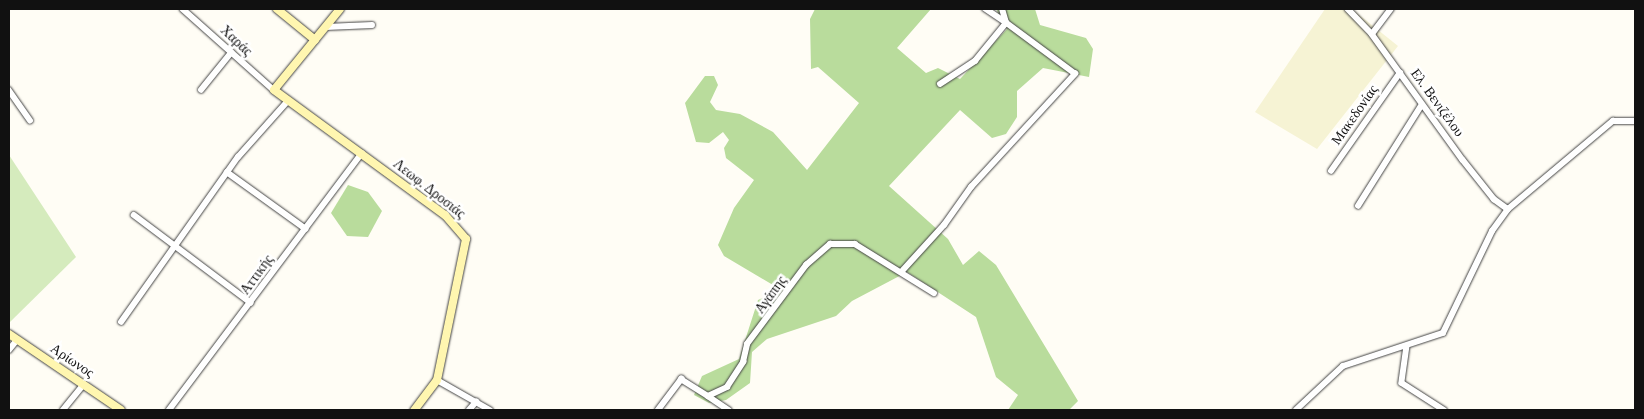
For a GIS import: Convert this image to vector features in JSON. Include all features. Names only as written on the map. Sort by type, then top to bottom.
[{"type":"street","name":"Χαράς","points":[[183,9],[192,12],[230,53],[274,90]]},
{"type":"street","points":[[277,9],[315,40]]},
{"type":"street","points":[[274,90],[340,9]]},
{"type":"street","points":[[902,270],[944,225],[971,187],[1075,74],[985,9]]},
{"type":"street","points":[[1002,9],[1006,23]]},
{"type":"street","name":"Ελ. Βενιζέλου","points":[[1348,9],[1372,34],[1421,106],[1494,199],[1508,209]]},
{"type":"street","points":[[1372,34],[1391,9]]},
{"type":"street","points":[[940,84],[974,61],[1006,23]]},
{"type":"street","points":[[326,27],[372,25]]},
{"type":"street","points":[[202,90],[230,53]]},
{"type":"street","name":"Μακεδονίας","points":[[1331,171],[1400,74]]},
{"type":"street","points":[[9,90],[30,120]]},
{"type":"street","name":"Λεωφ. Δροσιάς","points":[[274,90],[287,102],[362,153],[445,216],[466,239],[437,380],[414,410]]},
{"type":"street","points":[[121,322],[227,172],[287,102]]},
{"type":"street","points":[[1358,206],[1421,106]]},
{"type":"street","points":[[1296,410],[1338,368],[1394,346],[1407,346],[1443,333],[1492,230],[1508,209],[1612,121],[1635,121]]},
{"type":"street","name":"Αττικής","points":[[169,410],[362,153]]},
{"type":"street","points":[[227,172],[306,230]]},
{"type":"street","points":[[134,215],[251,303]]},
{"type":"street","name":"Αγάπης","points":[[708,396],[727,387],[743,362],[747,344],[818,252],[830,244],[856,244],[902,270],[934,293]]},
{"type":"street","name":"Αρίωνος","points":[[9,334],[121,410]]},
{"type":"street","points":[[9,350],[17,340]]},
{"type":"street","points":[[1407,346],[1402,383],[1444,410]]},
{"type":"street","points":[[437,380],[490,410]]},
{"type":"street","points":[[658,410],[681,380],[729,410]]},
{"type":"street","points":[[63,410],[84,384]]},
{"type":"street","points":[[469,410],[476,402]]},
{"type":"shaded area","points":[[1325,9],[1352,9],[1398,46],[1317,149],[1255,112]]},
{"type":"green space","points":[[815,9],[931,9],[897,48],[926,73],[938,68],[960,79],[1007,29],[996,9],[1035,9],[1040,25],[1086,38],[1093,49],[1089,77],[1043,68],[1017,91],[1017,117],[1006,134],[992,138],[960,110],[889,186],[948,239],[963,265],[979,251],[996,265],[1078,401],[1069,410],[1008,410],[1018,395],[996,377],[976,317],[907,272],[852,301],[836,316],[767,339],[752,352],[750,383],[726,400],[709,403],[694,395],[702,376],[739,359],[758,300],[769,295],[773,285],[724,256],[718,245],[734,208],[754,180],[726,158],[724,148],[729,140],[723,132],[709,143],[696,142],[685,103],[705,76],[714,76],[718,85],[710,102],[716,110],[740,114],[773,132],[807,170],[859,103],[818,67],[811,69],[810,19]]},
{"type":"green space","points":[[9,155],[76,257],[9,323]]},
{"type":"green space","points":[[348,185],[368,192],[382,211],[368,237],[347,236],[331,213]]}]
